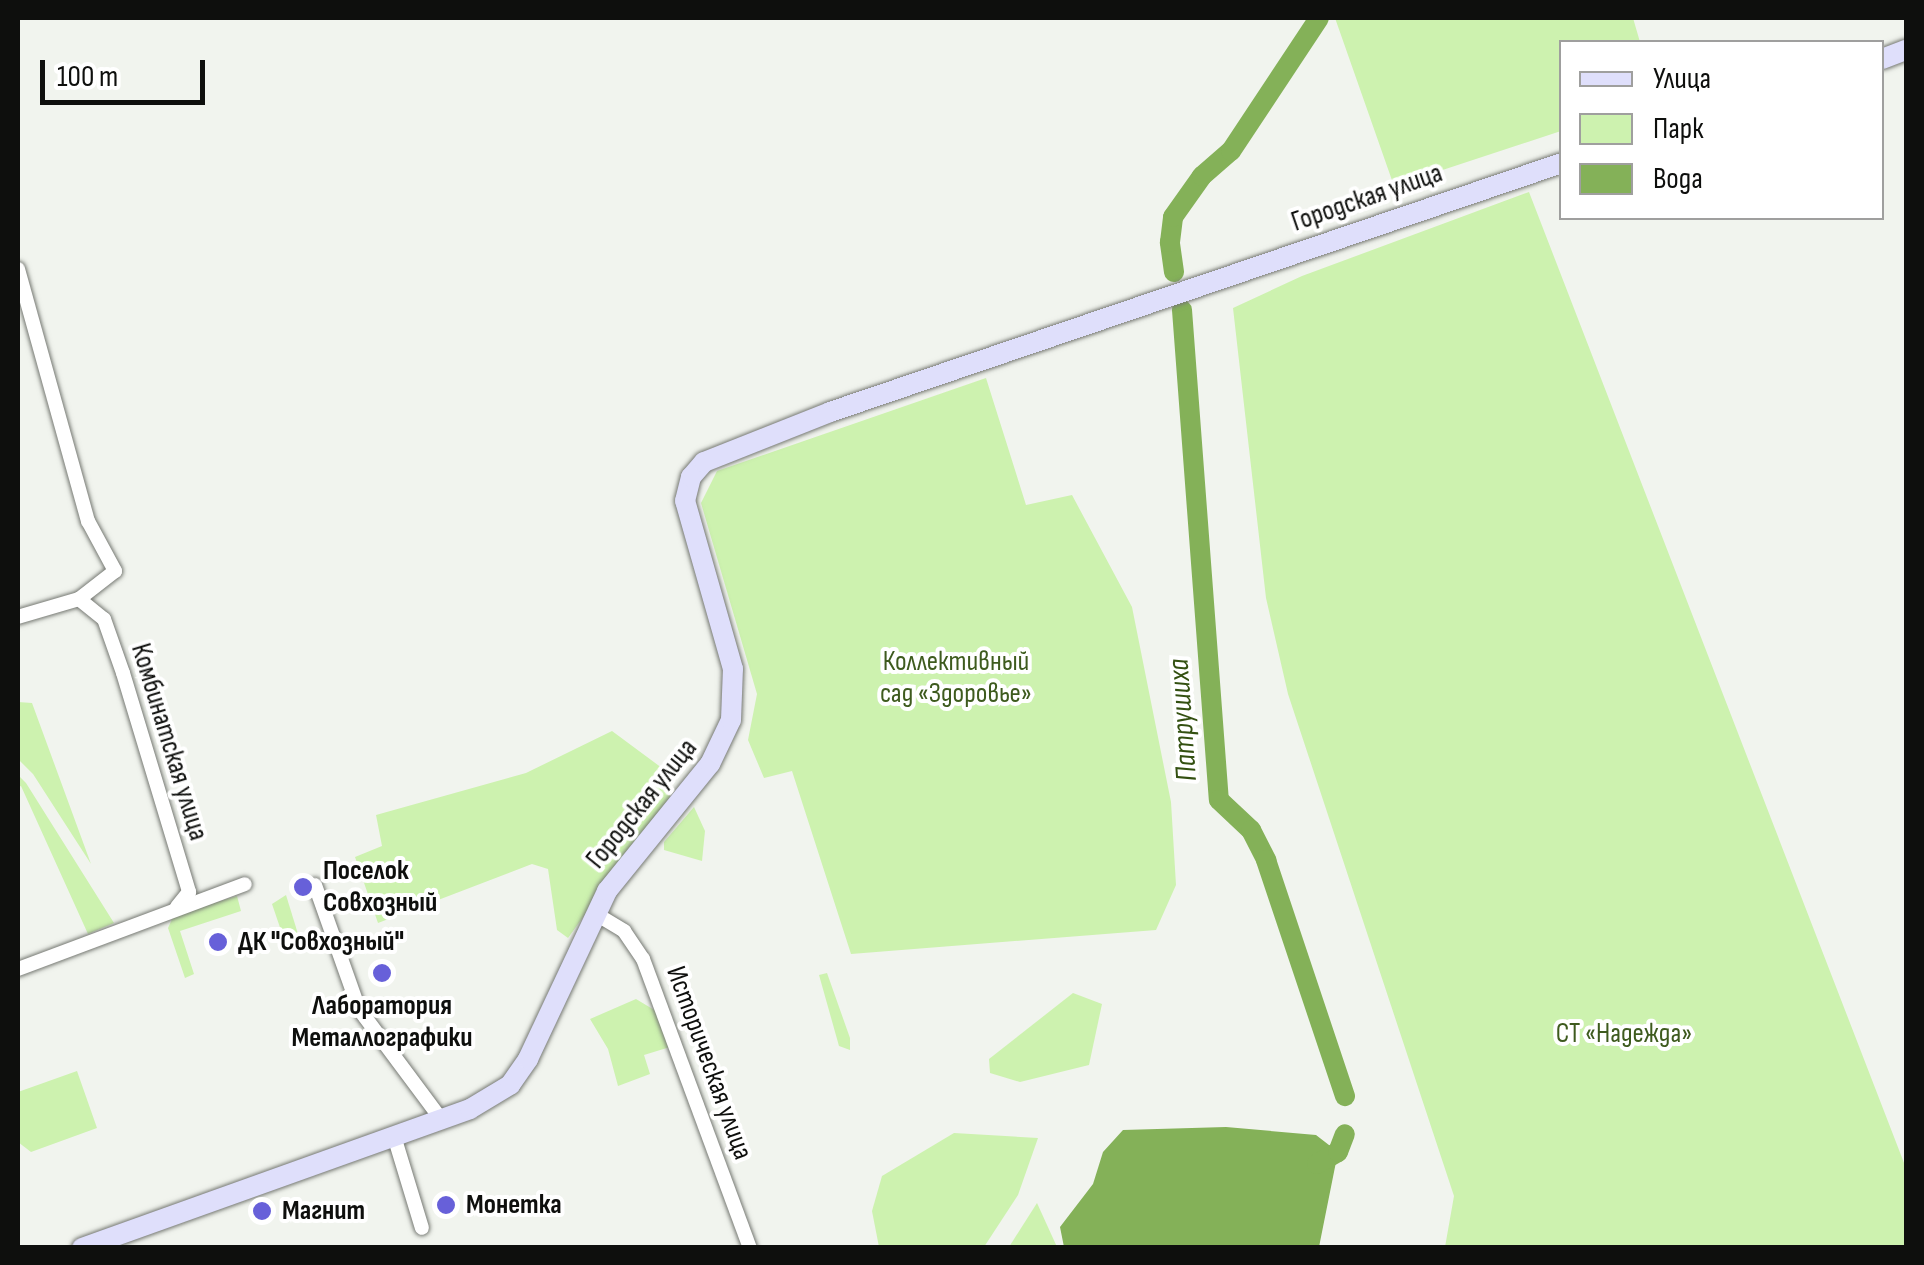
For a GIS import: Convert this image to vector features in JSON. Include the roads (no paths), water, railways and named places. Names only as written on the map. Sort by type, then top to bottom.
[{"type":"street","name":"Городская улица","points":[[82,1248],[485,1103],[510,1085],[528,1058],[620,872],[721,749],[731,720],[732,669],[688,519],[686,488],[696,468],[724,451],[830,412],[1559,163]]},
{"type":"street","points":[[18,268],[88,521],[115,571],[80,599],[18,618]]},
{"type":"street","name":"Комбинатская улица","points":[[80,599],[104,619],[123,673],[189,892],[177,907]]},
{"type":"street","points":[[18,969],[244,884]]},
{"type":"street","points":[[315,885],[368,1025],[441,1119]]},
{"type":"street","name":"Историческая улица","points":[[596,914],[624,931],[644,958],[750,1248]]},
{"type":"street","points":[[394,1136],[422,1228]]},
{"type":"water","points":[[1226,1127],[1316,1135],[1338,1152],[1319,1247],[1064,1247],[1060,1227],[1093,1184],[1103,1152],[1123,1130]]},
{"type":"waterway","name":"Патрушиха","points":[[1174,272],[1170,242],[1173,217],[1202,176],[1231,151],[1319,18]]},
{"type":"waterway","name":"Патрушиха","points":[[1182,310],[1219,800],[1251,830],[1266,860],[1345,1096]]},
{"type":"waterway","name":"Патрушиха","points":[[1317,1164],[1338,1152],[1345,1134]]},
{"type":"place","name":"Поселок Совхозный","points":[[303,887]]},
{"type":"place","name":"ДК \"Совхозный\"","points":[[218,942]]},
{"type":"place","name":"Лаборатория Металлографики","points":[[382,973]]},
{"type":"place","name":"Монетка","points":[[446,1205]]},
{"type":"place","name":"Магнит","points":[[262,1211]]},
{"type":"park label","name":"Коллективный сад «Здоровье»","points":[[956,678]]},
{"type":"park label","name":"СТ «Надежда»","points":[[1624,1034]]}]
